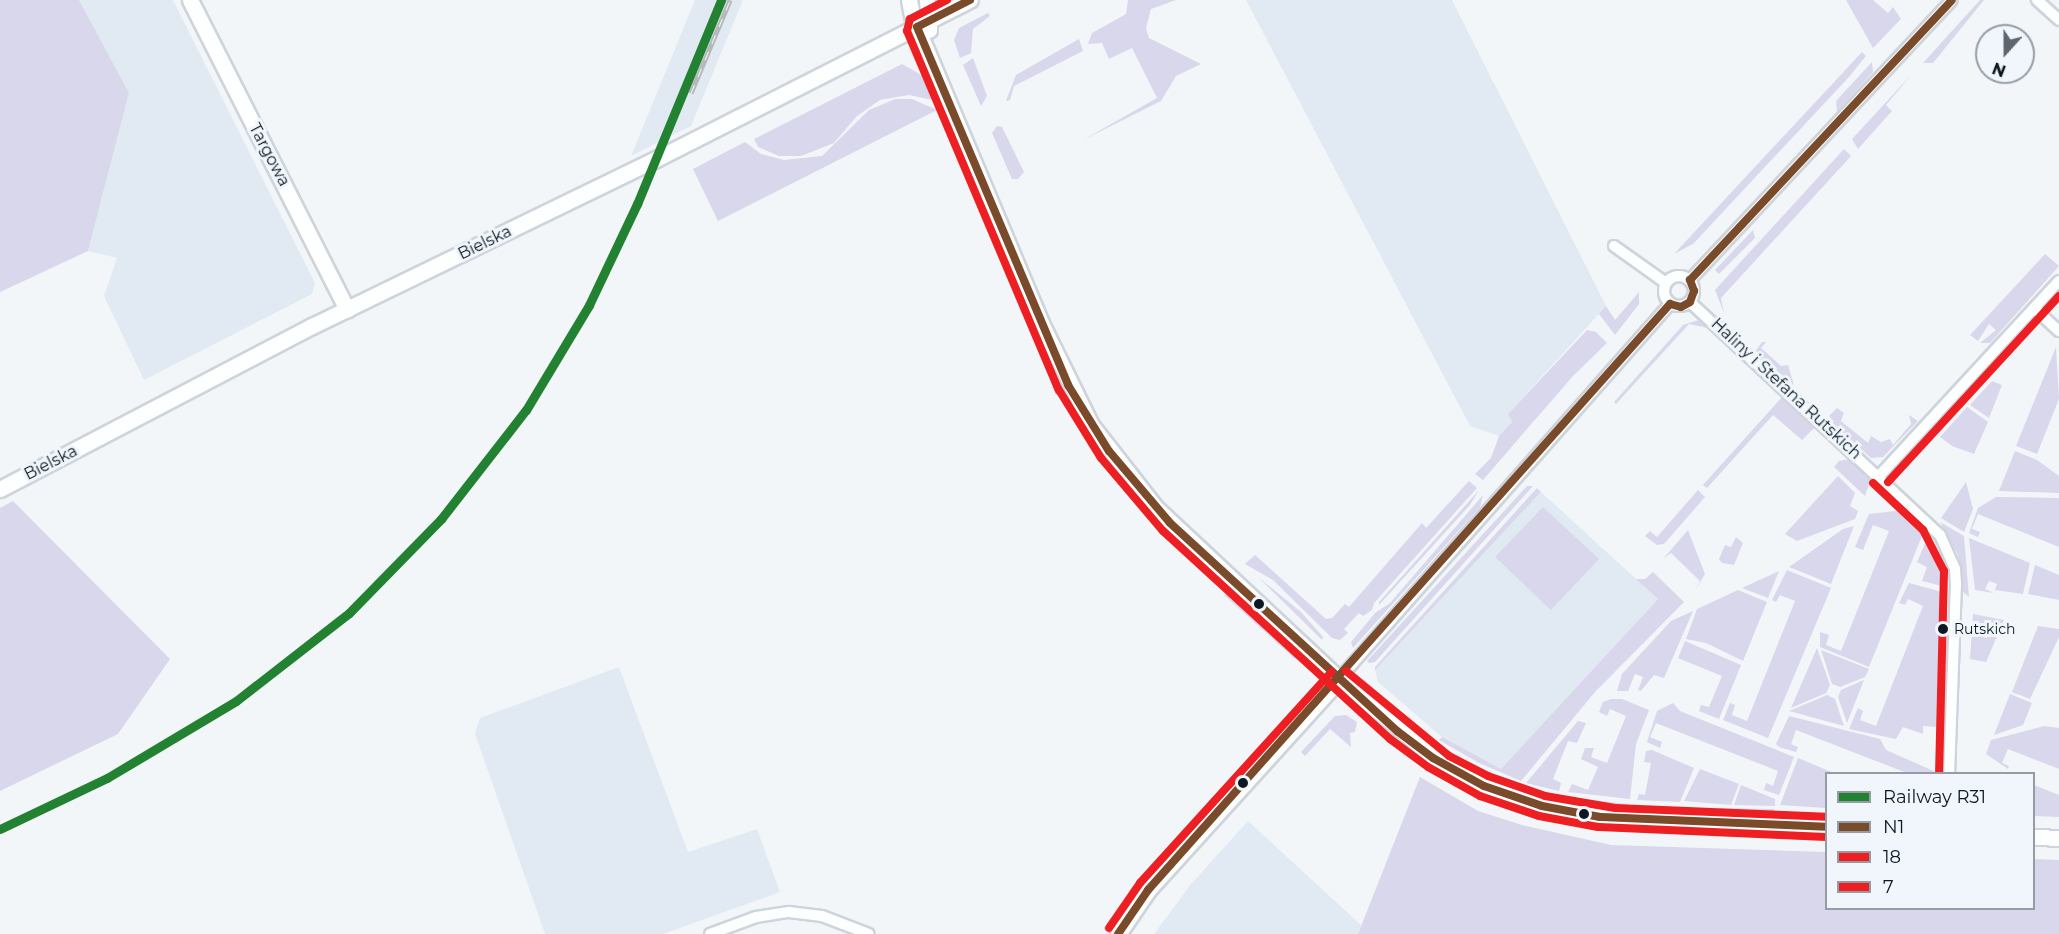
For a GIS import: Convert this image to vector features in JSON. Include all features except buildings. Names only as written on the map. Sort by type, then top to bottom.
[{"type":"street","name":"Targowa","points":[[190,0],[347,309]]},
{"type":"street","points":[[909,0],[923,24],[930,52],[1053,351],[1100,439],[1162,515],[1339,679],[1433,759],[1484,786],[1525,801],[1600,817],[1825,827]]},
{"type":"street","points":[[923,24],[927,0]]},
{"type":"street","name":"Bielska","points":[[0,489],[347,309],[970,0]]},
{"type":"street","points":[[1690,280],[1952,0]]},
{"type":"street","points":[[2037,0],[2059,20]]},
{"type":"street","points":[[1614,246],[1666,283]]},
{"type":"street","points":[[1675,276],[1690,280],[1695,291],[1690,302],[1681,307],[1670,304],[1664,294],[1666,283],[1675,276]]},
{"type":"street","points":[[1880,475],[2059,281]]},
{"type":"street","name":"Haliny i Stefana Rutskich","points":[[1690,302],[1932,524],[1955,569],[1949,772]]},
{"type":"street","points":[[1118,934],[1148,890],[1339,679],[1670,304]]},
{"type":"street","points":[[2034,308],[2059,331]]},
{"type":"street","points":[[2035,837],[2059,838]]},
{"type":"street","points":[[710,934],[756,917],[789,912],[822,916],[869,934]]},
{"type":"shaded area","points":[[0,0],[79,0],[129,93],[88,251],[0,292]]},
{"type":"shaded area","points":[[79,0],[173,0],[315,283],[312,294],[144,380],[104,296],[117,258],[88,251],[129,93]]},
{"type":"shaded area","points":[[695,0],[743,0],[691,126],[631,156]]},
{"type":"shaded area","points":[[1128,0],[1176,0],[1151,9],[1146,28],[1149,38],[1201,64],[1176,76],[1161,101],[1083,140],[1157,98],[1132,48],[1109,59],[1102,43],[1088,44],[1092,33],[1126,14]]},
{"type":"shaded area","points":[[1246,0],[1452,0],[1606,306],[1508,414],[1512,422],[1499,436],[1470,426]]},
{"type":"shaded area","points":[[1846,0],[1873,0],[1888,13],[1893,7],[1901,19],[1873,48]]},
{"type":"shaded area","points":[[1980,0],[1984,0],[1933,63],[1923,63]]},
{"type":"shaded area","points":[[988,13],[990,16],[973,29],[971,53],[960,58],[954,40],[959,28]]},
{"type":"shaded area","points":[[1079,39],[1083,51],[1014,86],[1010,100],[1006,101],[1016,75]]},
{"type":"shaded area","points":[[1862,52],[1866,56],[1849,77],[1693,244],[1674,254]]},
{"type":"shaded area","points":[[973,58],[987,96],[981,106],[963,65]]},
{"type":"shaded area","points":[[1872,62],[1873,72],[1837,112],[1836,101]]},
{"type":"shaded area","points":[[902,64],[925,77],[932,100],[909,95],[880,100],[857,116],[834,143],[801,156],[779,156],[758,147],[754,139]]},
{"type":"shaded area","points":[[1912,74],[1886,105],[1892,111],[1858,149],[1852,139]]},
{"type":"shaded area","points":[[895,99],[912,99],[937,110],[718,221],[693,169],[745,142],[761,154],[784,160],[822,156],[869,110]]},
{"type":"shaded area","points":[[997,126],[1002,127],[1024,172],[1018,179],[1012,179],[992,133]]},
{"type":"shaded area","points":[[1844,149],[1851,156],[1721,298],[1724,313],[1715,290]]},
{"type":"shaded area","points":[[1753,230],[1755,238],[1719,274],[1715,270]]},
{"type":"shaded area","points":[[2045,254],[2059,266],[1990,343],[1980,343],[1996,330],[1989,324],[1978,341],[1970,335]]},
{"type":"shaded area","points":[[1639,292],[1639,304],[1615,335],[1599,314],[1606,306],[1615,320]]},
{"type":"shaded area","points":[[1699,320],[1708,328],[1689,324],[1616,404],[1614,402],[1683,325]]},
{"type":"shaded area","points":[[1587,330],[1596,332],[1607,343],[1573,376],[1483,480],[1475,474],[1491,458],[1499,436],[1512,422],[1508,414]]},
{"type":"shaded area","points":[[1762,342],[1766,342],[1761,348],[1781,366],[1788,365],[1794,385],[1755,352]]},
{"type":"shaded area","points":[[2056,347],[2059,399],[2037,454],[2016,446]]},
{"type":"shaded area","points":[[1992,381],[2002,385],[1989,418],[1970,405]]},
{"type":"shaded area","points":[[1782,397],[1814,428],[1802,440],[1773,415],[1707,488],[1703,485]]},
{"type":"shaded area","points":[[1967,407],[1988,422],[1974,454],[1952,446],[1940,437]]},
{"type":"shaded area","points":[[1837,408],[1844,413],[1841,421],[1868,443],[1871,436],[1881,442],[1890,439],[1893,445],[1911,424],[1909,415],[1918,421],[1883,457],[1871,458],[1830,421],[1829,416]]},
{"type":"shaded area","points":[[2015,451],[2037,460],[2059,476],[2059,493],[1999,491]]},
{"type":"shaded area","points":[[1849,459],[1871,478],[1865,496],[1834,467],[1839,461]]},
{"type":"shaded area","points":[[1838,476],[1855,493],[1850,506],[1858,511],[1855,519],[1797,541],[1785,534]]},
{"type":"shaded area","points":[[1469,481],[1477,488],[1374,603],[1372,610],[1363,616],[1359,613],[1344,629],[1348,633],[1340,640],[1332,638],[1273,580],[1245,564],[1255,555],[1326,619],[1332,618],[1345,604],[1349,607],[1422,523],[1426,528]]},
{"type":"shaded area","points":[[1966,482],[1973,509],[1964,532],[1941,518]]},
{"type":"shaded area","points":[[1527,486],[1533,486],[1375,662],[1369,663],[1367,661]]},
{"type":"shaded area","points":[[1537,488],[1541,492],[1375,670],[1375,667]]},
{"type":"shaded area","points":[[1479,490],[1470,505],[1379,605],[1379,602]]},
{"type":"shaded area","points":[[1698,490],[1705,497],[1664,544],[1657,545],[1645,536],[1650,531],[1657,537]]},
{"type":"shaded area","points":[[1541,492],[1658,599],[1501,769],[1450,744],[1378,682],[1375,670]]},
{"type":"shaded area","points":[[1483,495],[1480,507],[1353,648],[1351,642],[1375,613],[1390,603]]},
{"type":"shaded area","points":[[1996,497],[2059,498],[2059,547],[1978,514],[1972,529],[1980,532],[1978,537],[1969,533],[1978,508]]},
{"type":"shaded area","points":[[13,501],[170,659],[118,734],[0,791],[0,508]]},
{"type":"shaded area","points":[[1543,507],[1599,559],[1551,610],[1495,557]]},
{"type":"shaded area","points":[[1904,510],[1924,531],[1869,667],[1820,647],[1820,632],[1829,635],[1826,645],[1841,651],[1889,531],[1873,525],[1863,550],[1855,547],[1869,514]]},
{"type":"shaded area","points":[[1940,522],[1964,536],[1969,597],[1963,592],[1958,555]]},
{"type":"shaded area","points":[[1854,526],[1831,584],[1789,567],[1843,529]]},
{"type":"shaded area","points":[[1688,530],[1705,574],[1695,591],[1700,581],[1671,553],[1663,559]]},
{"type":"shaded area","points":[[1929,534],[1943,561],[1946,587],[1922,581],[1927,567],[1917,562]]},
{"type":"shaded area","points":[[1736,537],[1743,543],[1734,565],[1722,563],[1719,559],[1725,545],[1731,547]]},
{"type":"shaded area","points":[[1969,538],[2030,563],[2023,594],[1995,590],[1997,584],[1989,581],[1985,589],[1994,593],[1975,590]]},
{"type":"shaded area","points":[[2035,565],[2059,575],[2059,600],[2028,594]]},
{"type":"shaded area","points":[[1787,570],[1831,588],[1768,738],[1723,720],[1730,703],[1735,705],[1732,715],[1747,721],[1795,601],[1780,595],[1776,602],[1772,600]]},
{"type":"shaded area","points":[[1779,571],[1768,598],[1742,588]]},
{"type":"shaded area","points":[[1653,572],[1684,602],[1595,692],[1521,781],[1479,763],[1439,740],[1442,737],[1501,769],[1658,599],[1636,579],[1645,579]]},
{"type":"shaded area","points":[[1258,577],[1301,612],[1323,637],[1322,640]]},
{"type":"shaded area","points":[[1909,583],[1946,593],[1940,733],[1938,727],[1923,726],[1923,734],[1903,727],[1896,739],[1849,729],[1858,708],[1863,711],[1860,720],[1876,726],[1923,606],[1908,599],[1905,605],[1899,603]]},
{"type":"shaded area","points":[[1738,590],[1767,602],[1743,661],[1706,643],[1686,639],[1697,609]]},
{"type":"shaded area","points":[[1230,594],[1297,656],[1295,659],[1224,595]]},
{"type":"shaded area","points":[[1693,611],[1664,678],[1654,675],[1641,691],[1638,690],[1643,677],[1635,674],[1628,691],[1617,691],[1622,674],[1671,621]]},
{"type":"shaded area","points":[[1973,614],[2004,620],[1986,662],[1970,659]]},
{"type":"shaded area","points":[[2038,626],[2059,629],[2059,637],[2030,699],[2012,692]]},
{"type":"shaded area","points":[[1685,641],[1741,665],[1719,719],[1699,711],[1701,705],[1709,707],[1722,676],[1678,658]]},
{"type":"shaded area","points":[[1817,648],[1830,685],[1826,693],[1791,708]]},
{"type":"shaded area","points":[[1821,650],[1869,669],[1865,677],[1840,687],[1832,684]]},
{"type":"shaded area","points":[[619,667],[688,852],[757,829],[780,892],[663,934],[545,934],[475,734],[480,718]]},
{"type":"shaded area","points":[[1864,680],[1847,723],[1838,697],[1841,690]]},
{"type":"shaded area","points":[[2010,694],[2032,703],[2023,725],[1994,735]]},
{"type":"shaded area","points":[[1827,695],[1835,699],[1844,726],[1789,711]]},
{"type":"shaded area","points":[[1622,699],[1649,710],[1636,744],[1630,799],[1568,792],[1572,784],[1588,790],[1598,767],[1581,759],[1585,748],[1594,748],[1591,757],[1607,763],[1626,716],[1610,709],[1607,716],[1599,712],[1603,702]]},
{"type":"shaded area","points":[[1673,703],[1680,711],[1794,757],[1779,795],[1764,790],[1766,783],[1773,786],[1778,771],[1656,723],[1650,737],[1662,742],[1660,748],[1647,742],[1657,711]]},
{"type":"shaded area","points":[[1346,715],[1357,722],[1355,732],[1350,733],[1351,747],[1330,729],[1305,756],[1301,752],[1335,716]]},
{"type":"shaded area","points":[[1789,716],[1880,739],[1886,750],[1936,772],[1904,772],[1796,730],[1791,744],[1798,747],[1796,752],[1776,744]]},
{"type":"shaded area","points":[[1578,721],[1586,723],[1577,743],[1568,741],[1553,779],[1561,783],[1559,791],[1526,783]]},
{"type":"shaded area","points":[[2044,726],[2059,728],[2059,769],[2008,749],[2002,763],[2009,766],[2008,769],[1986,754],[1991,740]]},
{"type":"shaded area","points":[[1438,743],[1472,765],[1504,779],[1503,787],[1452,763],[1436,751]]},
{"type":"shaded area","points":[[1652,750],[1694,768],[1680,802],[1637,800],[1639,794],[1645,795],[1651,763],[1644,762],[1646,751]]},
{"type":"shaded area","points":[[1798,758],[1832,772],[1825,772],[1825,808],[1780,805]]},
{"type":"shaded area","points":[[1700,769],[1739,784],[1731,805],[1684,801]]},
{"type":"shaded area","points":[[1420,777],[1478,811],[1522,825],[1611,845],[1825,852],[1825,910],[2035,910],[2035,859],[2059,860],[2059,934],[1358,934]]},
{"type":"shaded area","points":[[1741,785],[1775,799],[1775,806],[1734,805]]},
{"type":"shaded area","points":[[2035,785],[2059,795],[2059,817],[2035,816]]},
{"type":"shaded area","points":[[1566,797],[1628,804],[1628,808],[1625,812],[1567,804]]},
{"type":"shaded area","points":[[1719,808],[1774,809],[1774,818],[1719,811]]},
{"type":"shaded area","points":[[1248,821],[1361,925],[1358,934],[1154,934],[1191,884]]},
{"type":"railway","points":[[691,93],[730,0]]},
{"type":"rail line","name":"R31","points":[[0,829],[107,778],[236,701],[349,613],[441,519],[526,410],[589,305],[637,204],[721,0]]},
{"type":"transit line","name":"18","points":[[947,0],[910,19],[907,31],[1059,390],[1101,458],[1163,531],[1390,739],[1428,767],[1480,796],[1539,816],[1598,827],[1825,837]]},
{"type":"transit line","name":"N1","points":[[970,0],[917,27],[1068,385],[1109,451],[1170,523],[1397,731],[1433,758],[1484,786],[1542,806],[1600,817],[1825,827]]},
{"type":"transit line","name":"N1","points":[[1118,934],[1148,890],[1670,304],[1681,307],[1690,302],[1694,291],[1690,280],[1952,0]]},
{"type":"transit line","name":"18","points":[[1888,482],[2059,296]]},
{"type":"transit line","name":"18","points":[[1873,483],[1923,530],[1944,571],[1939,772]]},
{"type":"transit line","name":"7","points":[[1346,671],[1449,756],[1488,776],[1545,796],[1615,808],[1825,817]]},
{"type":"transit line","name":"7","points":[[1109,928],[1140,883],[1331,672]]},
{"type":"place","name":"Rutskich","points":[[1943,629]]}]
